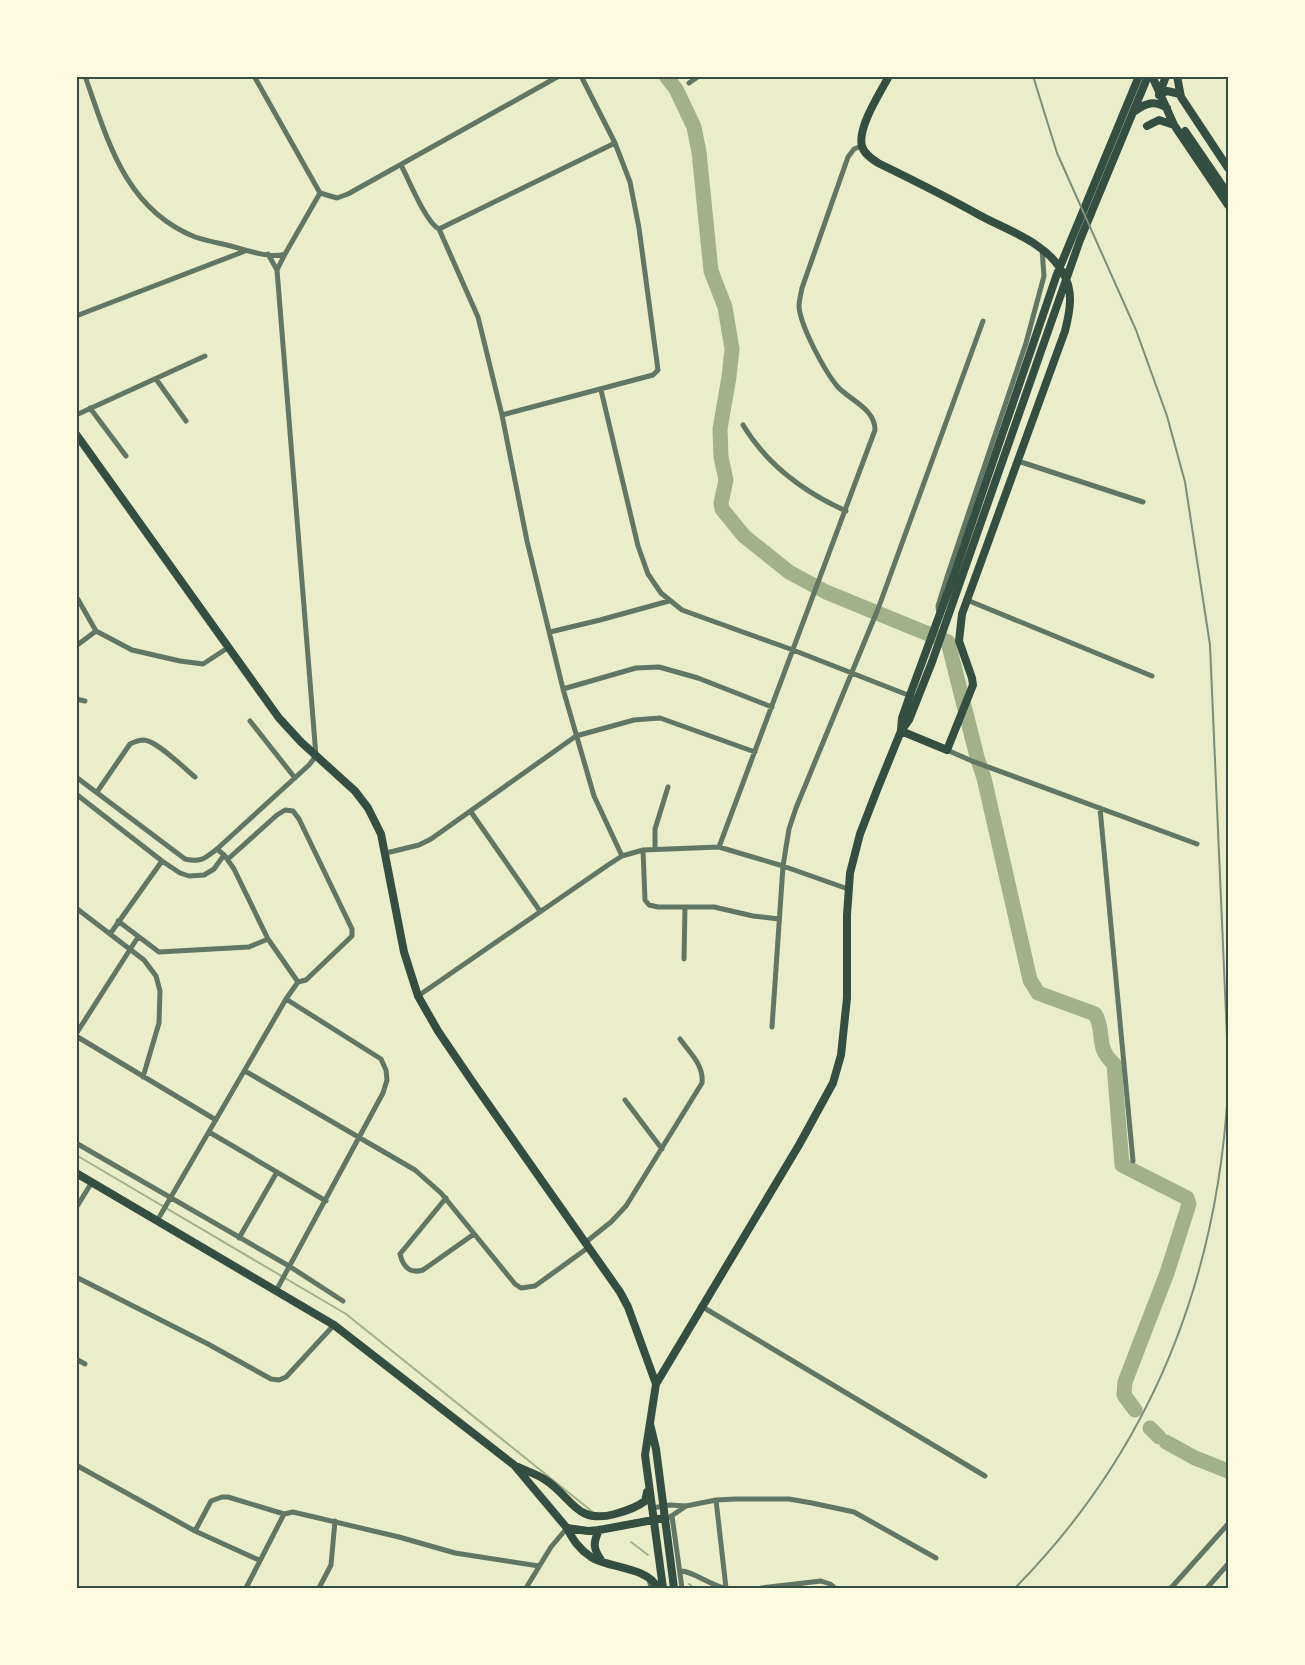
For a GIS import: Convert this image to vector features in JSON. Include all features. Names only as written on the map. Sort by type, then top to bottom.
[{"type":"main road","points":[[889,76],[867,119],[861,137],[862,146],[868,156],[957,201],[1042,249],[1065,274],[1070,292],[1070,312],[1065,331],[967,600],[958,635],[972,678],[972,691],[947,750],[901,732]]},
{"type":"main road","points":[[901,732],[902,717],[909,695],[944,629],[956,582],[1057,274],[1139,76]]},
{"type":"main road","points":[[1150,76],[1174,125],[1228,205]]},
{"type":"main road","points":[[661,1588],[645,1455],[656,1384],[833,1083],[841,1054],[847,998],[848,889],[860,834],[901,732],[918,699],[933,646],[935,626],[956,582],[1094,204],[1150,76]]},
{"type":"main road","points":[[1159,95],[1166,76]]},
{"type":"main road","points":[[1177,76],[1180,94],[1193,118],[1228,168]]},
{"type":"main road","points":[[1159,95],[1167,91],[1180,94]]},
{"type":"main road","points":[[1132,113],[1145,103],[1151,102],[1165,106],[1228,194]]},
{"type":"main road","points":[[1147,126],[1159,120],[1174,125]]},
{"type":"main road","points":[[76,434],[279,718],[355,791],[368,808],[381,834],[386,852],[404,952],[418,996],[474,1084],[620,1292],[628,1307],[656,1384]]},
{"type":"main road","points":[[76,1173],[334,1325],[514,1466],[567,1528],[574,1542],[592,1557],[649,1578],[661,1588]]},
{"type":"main road","points":[[650,1422],[663,1506],[668,1517],[671,1562],[677,1588]]},
{"type":"main road","points":[[514,1466],[545,1479],[579,1511],[593,1516],[605,1516],[631,1509],[645,1501],[647,1497],[645,1479],[648,1475]]},
{"type":"main road","points":[[567,1528],[599,1530],[668,1517]]},
{"type":"main road","points":[[599,1530],[593,1543],[602,1562]]},
{"type":"street","points":[[85,76],[124,176],[148,206],[181,230],[197,237],[246,250],[285,254]]},
{"type":"street","points":[[254,76],[320,193],[337,198],[401,165],[559,76]]},
{"type":"street","points":[[502,415],[653,375],[658,370],[639,228],[630,182],[615,143],[581,76]]},
{"type":"street","points":[[689,83],[699,76]]},
{"type":"street","points":[[439,229],[615,143]]},
{"type":"street","points":[[719,847],[871,444],[875,425],[872,416],[837,386],[825,368],[807,331],[799,308],[802,288],[848,157],[854,149],[862,146]]},
{"type":"street","points":[[401,165],[428,218],[439,229],[476,310],[502,415],[527,541],[563,689],[594,796],[622,856]]},
{"type":"street","points":[[277,270],[320,193]]},
{"type":"street","points":[[939,615],[938,606],[948,574],[1026,343],[1044,276],[1042,249]]},
{"type":"street","points":[[76,316],[246,250]]},
{"type":"street","points":[[76,777],[185,859],[195,862],[202,860],[217,849],[316,756],[277,270],[268,254]]},
{"type":"street","points":[[772,1027],[783,866],[789,829],[878,609],[983,321]]},
{"type":"street","points":[[76,415],[205,356]]},
{"type":"street","points":[[156,379],[186,421]]},
{"type":"street","points":[[601,390],[648,574],[669,601],[682,610],[918,699]]},
{"type":"street","points":[[90,408],[126,456]]},
{"type":"street","points":[[742,426],[759,449],[784,474],[814,495],[846,511]]},
{"type":"street","points":[[1017,461],[1143,502]]},
{"type":"street","points":[[76,596],[96,631],[132,650],[203,664],[229,647]]},
{"type":"street","points":[[967,600],[1152,676]]},
{"type":"street","points":[[550,632],[669,601]]},
{"type":"street","points":[[76,646],[96,631]]},
{"type":"street","points":[[563,689],[636,668],[659,667],[680,672],[772,707]]},
{"type":"street","points":[[76,699],[85,701]]},
{"type":"street","points":[[386,852],[419,845],[471,812],[548,754],[576,736],[642,718],[660,718],[755,752]]},
{"type":"street","points":[[250,721],[295,778]]},
{"type":"street","points":[[97,792],[130,744],[136,741],[146,740],[195,777]]},
{"type":"street","points":[[947,750],[1197,844]]},
{"type":"street","points":[[655,849],[655,829],[668,787]]},
{"type":"street","points":[[76,794],[162,861],[180,873],[197,876],[214,869],[277,815],[285,810],[293,811],[352,929],[352,936],[306,980],[298,982],[286,999],[157,1221]]},
{"type":"street","points":[[1100,808],[1133,1161]]},
{"type":"street","points":[[471,812],[540,911]]},
{"type":"street","points":[[418,996],[622,856],[643,850],[719,847],[848,889]]},
{"type":"street","points":[[217,849],[226,857],[268,939],[298,982]]},
{"type":"street","points":[[643,850],[645,900],[649,905],[714,908],[779,919]]},
{"type":"street","points":[[110,934],[162,861]]},
{"type":"street","points":[[684,958],[685,907]]},
{"type":"street","points":[[76,908],[151,967],[156,976],[160,991],[159,1023],[143,1077]]},
{"type":"street","points":[[118,921],[153,949],[166,953],[249,947],[268,939]]},
{"type":"street","points":[[138,937],[76,1035],[216,1120]]},
{"type":"street","points":[[276,1291],[360,1139],[383,1094],[387,1080],[385,1065],[381,1059],[286,999]]},
{"type":"street","points":[[245,1071],[415,1170],[446,1198],[500,1269],[521,1288],[535,1286],[588,1245],[626,1206],[702,1083],[703,1074],[699,1065],[680,1039]]},
{"type":"street","points":[[625,1100],[662,1149]]},
{"type":"street","points":[[209,1132],[326,1201]]},
{"type":"street","points":[[76,1143],[168,1201],[289,1266],[343,1301]]},
{"type":"street","points":[[239,1238],[277,1172]]},
{"type":"street","points":[[76,1208],[92,1182]]},
{"type":"street","points":[[446,1198],[400,1254],[404,1266],[417,1272],[423,1270],[474,1234]]},
{"type":"street","points":[[76,1278],[208,1344],[271,1379],[279,1380],[286,1377],[334,1325]]},
{"type":"street","points":[[701,1306],[984,1476]]},
{"type":"street","points":[[76,1359],[85,1364]]},
{"type":"street","points":[[76,1464],[195,1531],[260,1560]]},
{"type":"street","points":[[195,1531],[211,1501],[222,1497],[284,1514],[293,1512],[334,1521],[455,1553],[539,1566]]},
{"type":"street","points":[[652,1508],[686,1506],[716,1500],[789,1499],[832,1506],[854,1512],[936,1558]]},
{"type":"street","points":[[680,1571],[691,1572],[712,1586],[725,1588],[716,1500]]},
{"type":"street","points":[[677,1588],[680,1571],[668,1517],[686,1506]]},
{"type":"street","points":[[246,1588],[284,1514]]},
{"type":"street","points":[[319,1588],[331,1565],[334,1521]]},
{"type":"street","points":[[1171,1588],[1228,1524]]},
{"type":"street","points":[[526,1588],[551,1547],[567,1528]]},
{"type":"street","points":[[1207,1588],[1228,1564]]},
{"type":"street","points":[[649,1578],[651,1588]]},
{"type":"street","points":[[761,1588],[821,1581],[835,1588]]},
{"type":"waterway","points":[[666,76],[676,89],[694,127],[699,152],[711,271],[725,307],[732,349],[720,429],[721,457],[726,480],[721,503],[722,509],[744,536],[789,572],[826,592],[948,642],[984,778],[1030,980],[1038,993],[1095,1014],[1104,1051],[1114,1064],[1122,1165],[1187,1198],[1189,1204],[1167,1273],[1125,1382],[1124,1395],[1135,1410]]},
{"type":"waterway","points":[[76,1155],[346,1314],[594,1513]]},
{"type":"waterway","points":[[1150,1428],[1159,1437]]},
{"type":"waterway","points":[[1166,1442],[1195,1458],[1228,1471]]},
{"type":"waterway","points":[[631,1542],[648,1555]]},
{"type":"waterway","points":[[689,1584],[694,1588]]},
{"type":"railway","points":[[1033,76],[1057,153],[1136,330],[1167,416],[1185,482],[1210,645],[1228,1061]]},
{"type":"railway","points":[[1015,1588],[1062,1535],[1104,1479],[1139,1421],[1168,1359],[1191,1295],[1209,1229],[1221,1161],[1228,1090]]}]
